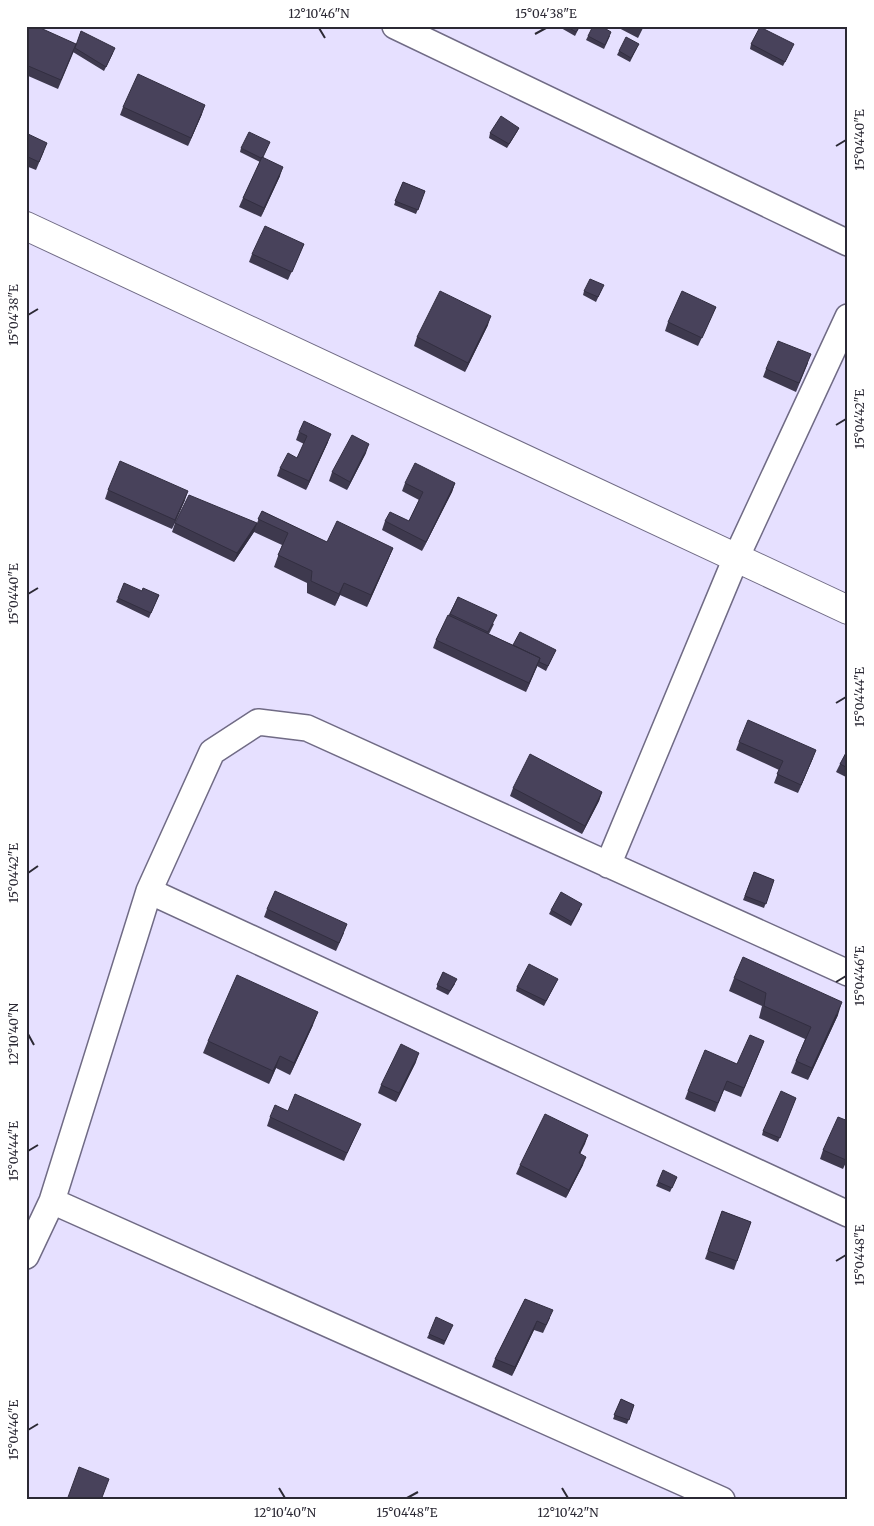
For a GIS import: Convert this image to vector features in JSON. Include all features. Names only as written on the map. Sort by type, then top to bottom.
[{"type":"street","points":[[395,26],[848,243]]},
{"type":"street","points":[[26,226],[848,610]]},
{"type":"street","points":[[608,865],[736,558],[848,317]]},
{"type":"street","points":[[26,1256],[52,1201],[149,891],[212,752],[258,722],[307,728],[848,973]]},
{"type":"street","points":[[149,891],[848,1214]]},
{"type":"street","points":[[52,1201],[722,1500]]},
{"type":"building","points":[[26,26],[36,26],[76,44],[61,80],[26,65]]},
{"type":"building","points":[[566,26],[580,26],[576,32]]},
{"type":"building","points":[[593,26],[601,26],[611,32],[605,45],[588,36]]},
{"type":"building","points":[[760,27],[794,44],[785,62],[751,44]]},
{"type":"building","points":[[81,31],[115,48],[106,67],[75,48]]},
{"type":"building","points":[[626,37],[639,44],[631,58],[619,51]]},
{"type":"building","points":[[138,74],[205,105],[191,138],[123,107]]},
{"type":"building","points":[[501,116],[519,128],[509,144],[490,133]]},
{"type":"building","points":[[249,132],[270,142],[263,157],[261,158],[241,148]]},
{"type":"building","points":[[26,133],[47,143],[39,162],[26,156]]},
{"type":"building","points":[[262,157],[283,167],[264,208],[243,198]]},
{"type":"building","points":[[403,182],[425,191],[418,210],[395,201]]},
{"type":"building","points":[[265,226],[304,244],[292,272],[252,254]]},
{"type":"building","points":[[590,279],[604,285],[598,297],[584,291]]},
{"type":"building","points":[[440,291],[491,316],[468,363],[417,337]]},
{"type":"building","points":[[682,291],[716,307],[702,338],[668,322]]},
{"type":"building","points":[[778,341],[811,354],[799,383],[766,369]]},
{"type":"building","points":[[304,421],[331,434],[309,481],[280,468],[288,453],[297,458],[307,436],[299,432]]},
{"type":"building","points":[[352,435],[369,444],[350,482],[332,472]]},
{"type":"building","points":[[120,461],[188,491],[175,520],[108,490]]},
{"type":"building","points":[[415,463],[455,483],[426,542],[385,521],[390,512],[409,521],[423,492],[405,483]]},
{"type":"building","points":[[189,495],[257,523],[237,553],[175,523]]},
{"type":"building","points":[[262,511],[327,542],[337,521],[393,548],[371,595],[344,583],[339,594],[311,581],[312,571],[278,555],[288,533],[258,519]]},
{"type":"building","points":[[124,583],[142,591],[143,588],[159,595],[151,613],[118,598]]},
{"type":"building","points":[[458,597],[497,615],[488,632],[450,614]]},
{"type":"building","points":[[448,615],[540,658],[529,683],[436,640]]},
{"type":"building","points":[[520,632],[556,650],[548,666],[539,662],[540,658],[513,645]]},
{"type":"building","points":[[748,720],[816,750],[801,785],[777,774],[783,761],[739,742]]},
{"type":"building","points":[[848,749],[848,768],[840,764]]},
{"type":"building","points":[[530,754],[602,792],[585,826],[513,788]]},
{"type":"building","points":[[754,872],[774,880],[766,904],[745,896]]},
{"type":"building","points":[[275,891],[347,924],[339,943],[267,909]]},
{"type":"building","points":[[561,892],[582,904],[572,922],[551,910]]},
{"type":"building","points":[[743,957],[842,1002],[812,1068],[796,1061],[811,1027],[764,1006],[766,993],[734,978]]},
{"type":"building","points":[[529,964],[558,979],[546,1001],[517,987]]},
{"type":"building","points":[[443,972],[457,979],[450,991],[437,985]]},
{"type":"building","points":[[237,975],[318,1012],[294,1063],[280,1056],[273,1071],[208,1041]]},
{"type":"building","points":[[750,1035],[764,1041],[744,1088],[727,1081],[718,1103],[688,1091],[705,1050],[737,1064]]},
{"type":"building","points":[[401,1044],[419,1053],[399,1093],[381,1085]]},
{"type":"building","points":[[781,1091],[796,1098],[780,1138],[763,1131]]},
{"type":"building","points":[[295,1094],[361,1124],[347,1153],[270,1117],[275,1105],[288,1111]]},
{"type":"building","points":[[545,1114],[588,1135],[579,1153],[586,1157],[569,1190],[520,1165]]},
{"type":"building","points":[[838,1117],[848,1121],[848,1157],[846,1160],[823,1150]]},
{"type":"building","points":[[663,1170],[677,1177],[672,1188],[658,1182]]},
{"type":"building","points":[[722,1211],[751,1222],[737,1261],[708,1251]]},
{"type":"building","points":[[525,1299],[553,1310],[546,1325],[537,1321],[515,1367],[495,1359]]},
{"type":"building","points":[[436,1317],[453,1325],[445,1341],[429,1334]]},
{"type":"building","points":[[621,1399],[634,1405],[629,1420],[614,1415]]},
{"type":"building","points":[[79,1467],[109,1479],[101,1500],[67,1500]]}]
